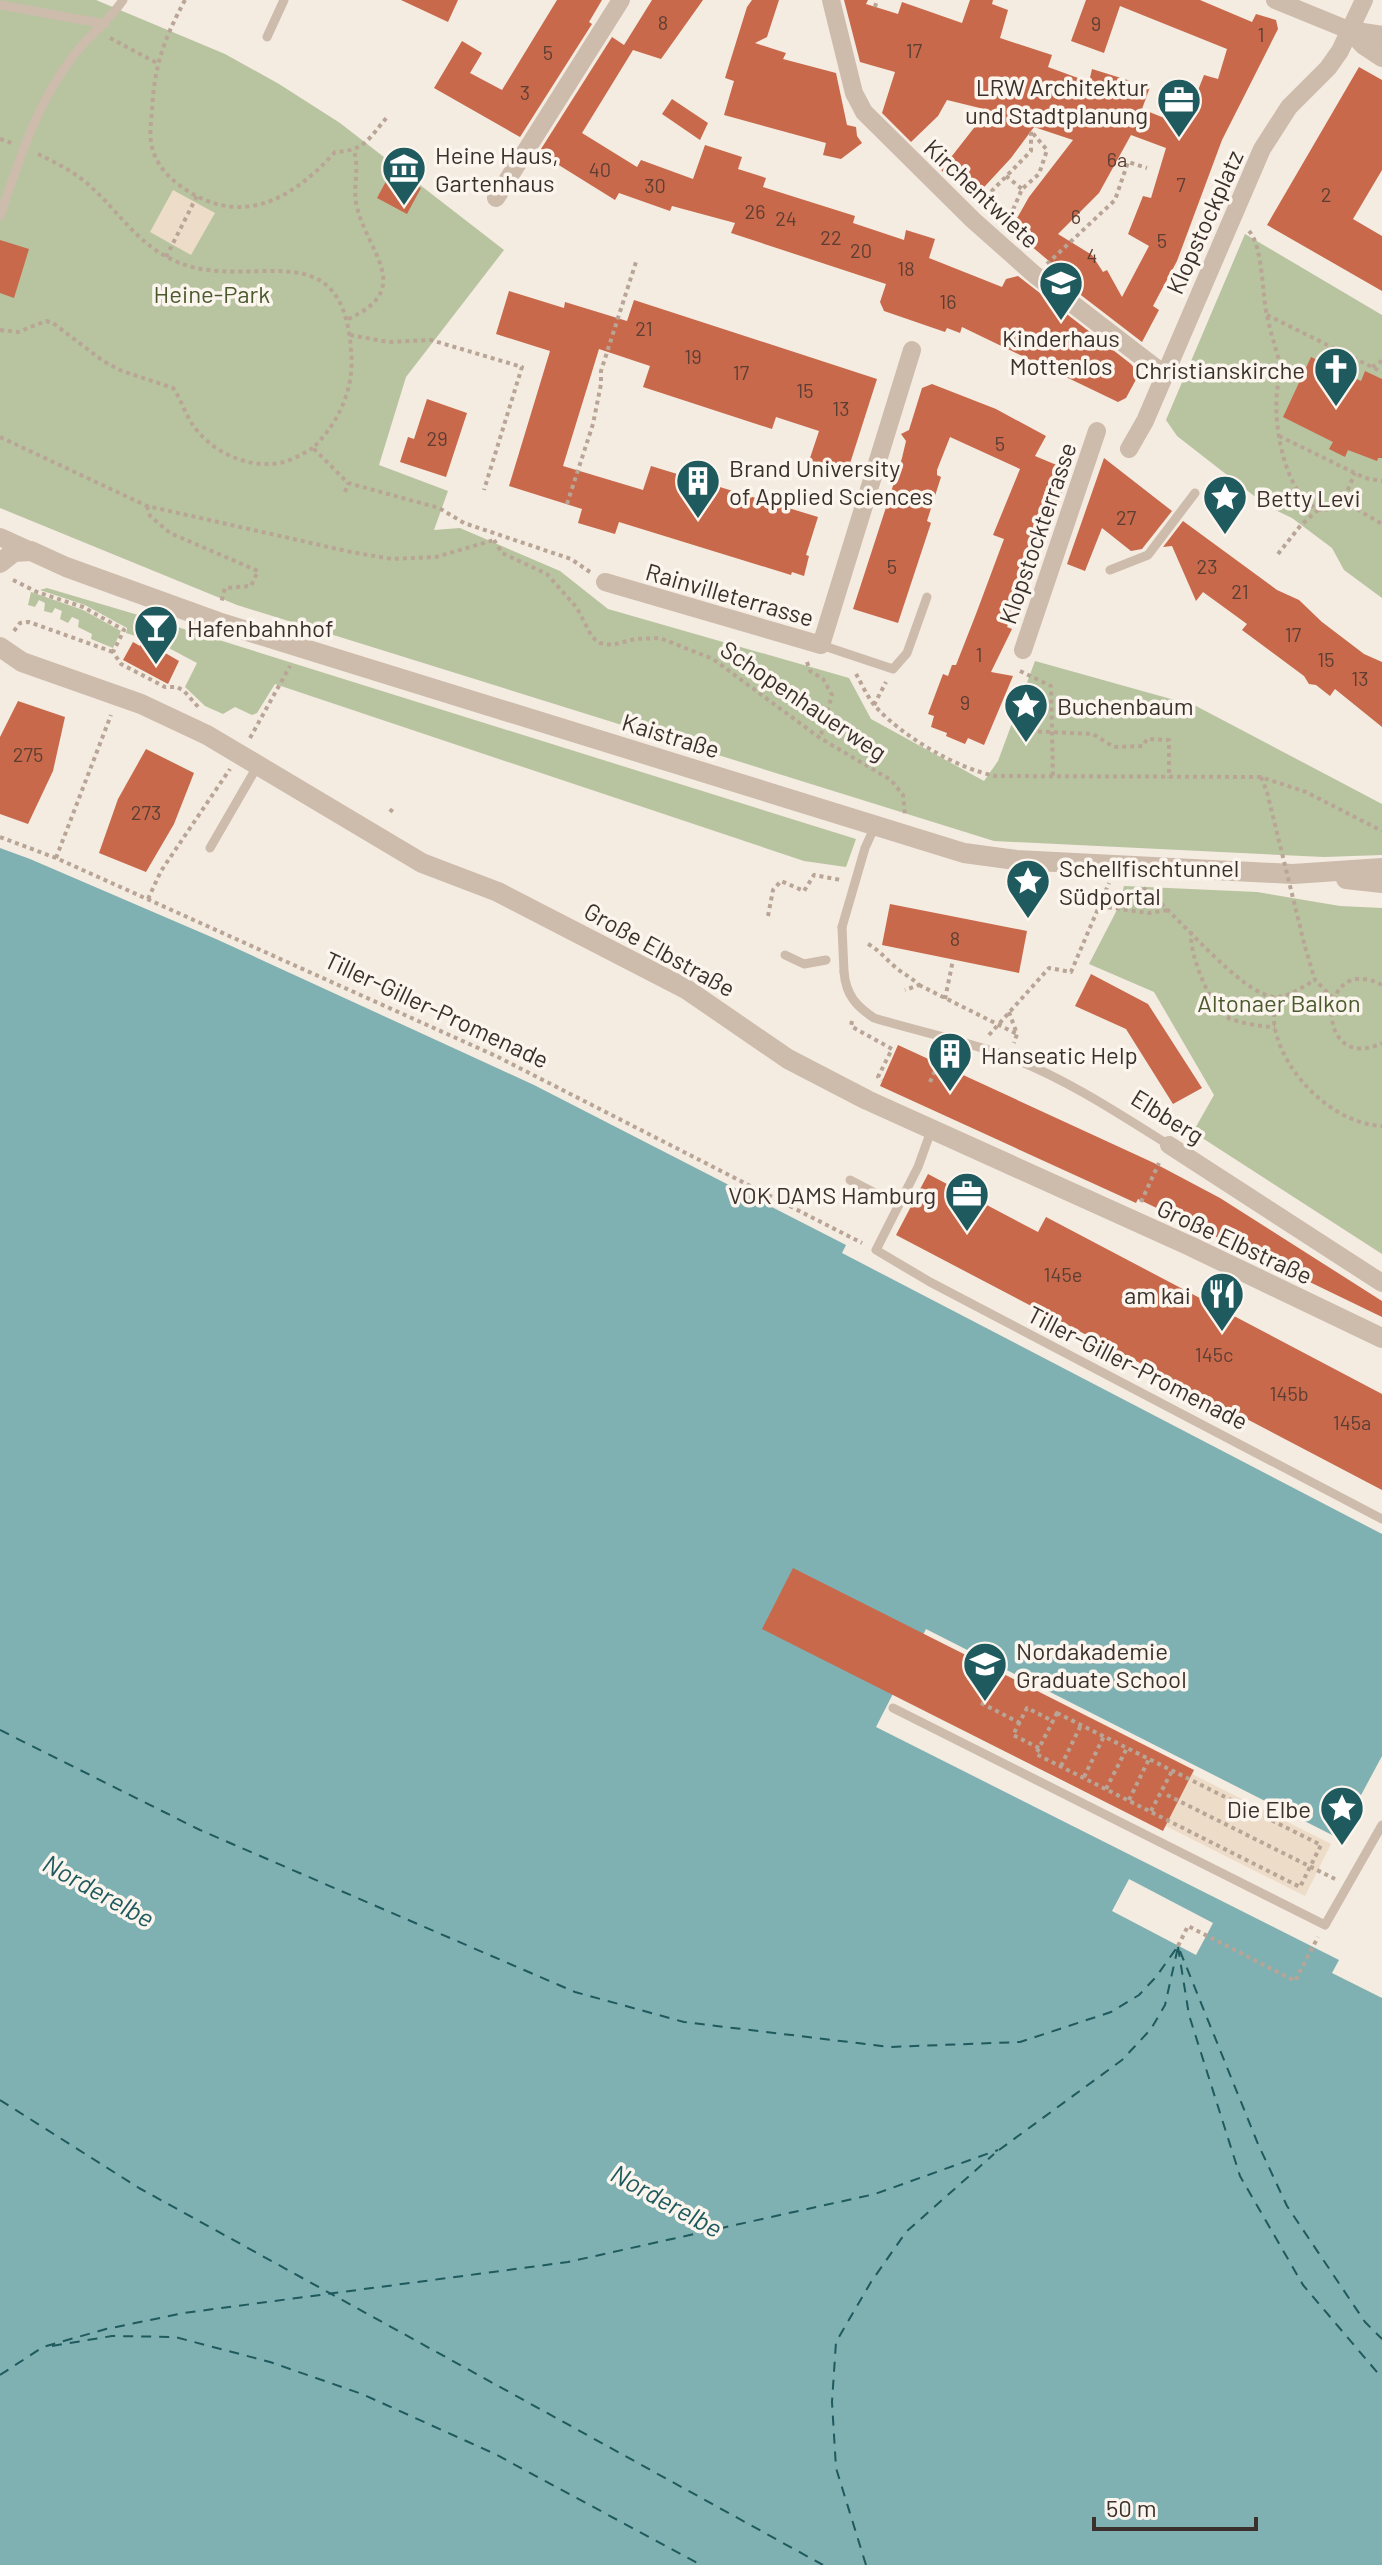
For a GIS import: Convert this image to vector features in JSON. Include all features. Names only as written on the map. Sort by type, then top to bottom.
[{"type":"street","points":[[496,198],[621,0]]},
{"type":"street","name":"Kirchentwiete","points":[[831,0],[854,93],[864,112],[967,214],[1035,275],[1165,375]]},
{"type":"street","points":[[1275,0],[1351,31],[1382,36]]},
{"type":"street","name":"Klopstockplatz","points":[[1129,449],[1145,421],[1262,149],[1289,107],[1328,68],[1351,31],[1364,0]]},
{"type":"street","points":[[1351,31],[1382,57]]},
{"type":"street","name":"Rainvilleterrasse","points":[[605,582],[821,645],[912,350]]},
{"type":"street","name":"Klopstockterrasse","points":[[1023,650],[1097,431]]},
{"type":"street","points":[[0,537],[31,551]]},
{"type":"street","points":[[6,572],[14,552],[31,551]]},
{"type":"street","name":"Kaistraße","points":[[31,551],[66,567],[218,622],[964,853],[990,858],[1314,874],[1382,883]]},
{"type":"street","name":"Große Elbstraße","points":[[1,649],[31,666],[118,696],[192,728],[410,856],[484,885],[675,983],[711,1004],[788,1059],[931,1131],[1190,1246],[1382,1338]]},
{"type":"street","name":"Kaistraße","points":[[1314,874],[1382,868]]},
{"type":"street","name":"Elbberg","points":[[1166,1150],[1382,1283]]},
{"type":"lane","points":[[0,216],[23,146],[51,92],[73,56],[102,28],[123,0]]},
{"type":"lane","points":[[267,37],[284,0]]},
{"type":"lane","points":[[0,5],[102,28]]},
{"type":"lane","points":[[1110,570],[1148,555],[1195,493]]},
{"type":"lane","points":[[821,645],[893,669],[907,653],[927,597]]},
{"type":"lane","points":[[210,848],[249,759]]},
{"type":"lane","name":"Elbberg","points":[[875,826],[865,848],[842,927],[845,986],[852,999],[874,1018],[1009,1057],[1048,1073],[1094,1098],[1166,1150]]},
{"type":"lane","points":[[785,955],[804,964],[826,960]]},
{"type":"lane","points":[[850,1180],[898,1205],[918,1167],[931,1131]]},
{"type":"lane","name":"Tiller-Giller-Promenade","points":[[898,1205],[876,1250],[930,1282],[1382,1519]]},
{"type":"lane","points":[[893,1708],[1325,1925],[1382,1825]]},
{"type":"path","points":[[185,0],[157,63],[153,85],[152,149],[165,173],[197,196],[215,205],[250,207],[293,190],[312,178],[335,152],[354,151],[366,142],[388,116]]},
{"type":"path","points":[[875,7],[877,0]]},
{"type":"path","points":[[102,28],[157,63]]},
{"type":"path","points":[[967,214],[993,192],[1031,151],[1031,131],[1047,150],[1039,174],[1022,189],[999,243]]},
{"type":"path","points":[[0,330],[18,332],[46,321],[112,366],[173,388],[190,422],[204,439],[230,455],[258,464],[282,463],[313,448],[335,422],[348,393],[351,375],[348,319],[333,290],[318,278],[290,270],[222,272],[197,269],[166,257],[140,240],[88,184],[71,171],[23,146]]},
{"type":"path","points":[[348,319],[374,303],[382,284],[379,256],[365,232],[355,204],[354,188],[359,165],[354,151]]},
{"type":"path","points":[[1035,275],[1115,200],[1128,162],[1147,168]]},
{"type":"path","points":[[1007,163],[1013,168]]},
{"type":"path","points":[[1006,176],[1022,189]]},
{"type":"path","points":[[166,257],[197,196]]},
{"type":"path","points":[[1257,251],[1267,315],[1282,371],[1276,384],[1279,436],[1294,488],[1299,496],[1324,511],[1343,501],[1355,473]]},
{"type":"path","points":[[567,504],[593,424],[601,371],[636,262]]},
{"type":"path","points":[[1267,315],[1382,372]]},
{"type":"path","points":[[350,335],[388,342],[431,340],[522,367],[484,490]]},
{"type":"path","points":[[1372,367],[1382,361]]},
{"type":"path","points":[[1279,436],[1355,473],[1382,481]]},
{"type":"path","points":[[0,437],[147,506],[392,559],[436,557],[494,540],[498,534]]},
{"type":"path","points":[[313,448],[348,483],[439,508],[464,523],[571,559],[605,582]]},
{"type":"path","points":[[345,492],[348,483]]},
{"type":"path","points":[[1343,501],[1382,524]]},
{"type":"path","points":[[147,506],[150,516],[170,533],[258,571],[251,586],[225,588],[222,597]]},
{"type":"path","points":[[1278,554],[1301,525],[1318,510]]},
{"type":"path","name":"Schopenhauerweg","points":[[494,540],[502,553],[547,574],[577,608],[592,637],[600,643],[612,645],[635,639],[660,638],[713,659],[820,738],[891,780],[903,795],[908,836]]},
{"type":"path","points":[[6,572],[37,592],[83,607],[124,630],[113,652]]},
{"type":"path","points":[[1,649],[24,621],[113,652],[121,664],[165,687],[177,687],[184,691],[200,709],[192,728]]},
{"type":"path","points":[[1023,650],[1017,669],[1051,686],[1053,777]]},
{"type":"path","points":[[806,660],[810,671],[823,679],[832,695],[820,738]]},
{"type":"path","points":[[874,705],[893,669]]},
{"type":"path","points":[[148,899],[161,871],[249,759],[280,686]]},
{"type":"path","points":[[864,687],[874,705],[902,731],[974,772],[996,776],[1053,777],[1261,777],[1306,792],[1382,831]]},
{"type":"path","points":[[56,858],[118,696]]},
{"type":"path","points":[[1026,744],[1027,731],[1093,734],[1114,747],[1143,746],[1147,739],[1169,740],[1169,778]]},
{"type":"path","points":[[1261,777],[1315,980],[1333,998]]},
{"type":"path","points":[[390,812],[394,807]]},
{"type":"path","name":"Tiller-Giller-Promenade","points":[[0,837],[56,858],[496,1056],[848,1235]]},
{"type":"path","points":[[992,1032],[1049,968],[1071,972],[1109,888],[1111,864]]},
{"type":"path","points":[[768,916],[773,890],[781,881],[804,891],[814,875],[834,880]]},
{"type":"path","points":[[1135,883],[1169,910],[1241,981],[1257,992],[1274,997],[1284,996],[1315,980]]},
{"type":"path","points":[[1100,906],[1148,913],[1169,910]]},
{"type":"path","points":[[1191,931],[1193,955],[1221,1012],[1254,1026],[1275,1027]]},
{"type":"path","points":[[868,944],[919,985],[1017,1034]]},
{"type":"path","points":[[945,999],[953,960]]},
{"type":"path","points":[[1381,1045],[1359,1048],[1340,1038],[1330,1019],[1333,998],[1348,983],[1369,980],[1382,985]]},
{"type":"path","points":[[905,990],[919,985]]},
{"type":"path","points":[[1274,997],[1275,1027],[1288,1060],[1324,1104],[1358,1123],[1382,1126]]},
{"type":"path","points":[[1009,1012],[1017,1034],[1009,1057]]},
{"type":"path","points":[[856,1029],[892,1049],[878,1077],[882,1080]]},
{"type":"path","points":[[930,1082],[950,1039]]},
{"type":"path","points":[[1132,1222],[1166,1150]]},
{"type":"path","points":[[981,1703],[1020,1723]]},
{"type":"path","points":[[1039,1748],[1013,1735],[1027,1708],[1053,1721]]},
{"type":"path","points":[[1057,1713],[1081,1725],[1321,1845],[1300,1887],[1036,1754],[1057,1713]]},
{"type":"path","points":[[1061,1766],[1081,1725]]},
{"type":"path","points":[[1083,1778],[1104,1736]]},
{"type":"path","points":[[1106,1789],[1127,1748]]},
{"type":"path","points":[[1128,1801],[1149,1759]]},
{"type":"path","points":[[1151,1812],[1172,1771]]},
{"type":"path","points":[[1167,1795],[1318,1870]]},
{"type":"path","points":[[1178,1946],[1188,1926],[1295,1981],[1312,1947]]},
{"type":"green space","name":"Heine-Park","points":[[0,0],[96,0],[225,54],[340,123],[504,250],[406,377],[379,465],[448,491],[434,530],[460,528],[560,571],[608,609],[849,678],[871,719],[984,781],[998,761],[1035,661],[1196,706],[1382,804],[1382,855],[1324,857],[994,841],[237,605],[0,508]]},
{"type":"green space","points":[[1245,234],[1382,315],[1382,598],[1344,570],[1332,548],[1292,518],[1267,506],[1177,436],[1166,420]]},
{"type":"green space","points":[[47,588],[856,839],[846,867],[804,861],[275,684],[257,713],[252,715],[235,707],[223,714],[205,706],[185,687],[197,663],[163,645],[126,633],[127,628],[85,605],[40,590]]},
{"type":"green space","points":[[31,592],[83,610],[121,631],[113,648],[91,639],[92,634],[78,627],[79,620],[72,617],[68,623],[60,619],[62,611],[55,608],[52,613],[44,611],[45,603],[39,600],[35,607],[28,605]]},
{"type":"green space","name":"Altonaer Balkon","points":[[1124,886],[1257,892],[1340,906],[1382,908],[1382,1254],[1193,1132],[1214,1095],[1154,992],[1089,964],[1119,906]]},
{"type":"shaded area","points":[[173,190],[215,213],[191,255],[150,232]]},
{"type":"shaded area","points":[[1192,1774],[1331,1844],[1305,1896],[1166,1826]]},
{"type":"water","name":"Norderelbe","points":[[0,848],[216,939],[534,1085],[846,1245],[842,1253],[1382,1534],[1382,1756],[1338,1838],[926,1629],[876,1727],[1339,1960],[1332,1973],[1382,1998],[1382,2565],[0,2565]]},
{"type":"pier","points":[[1129,1879],[1213,1923],[1196,1955],[1112,1911]]},
{"type":"building","points":[[401,0],[458,0],[448,22]]},
{"type":"building","points":[[557,0],[602,0],[589,22],[592,24],[520,137],[434,88],[462,41],[482,53],[470,73],[502,90]]},
{"type":"building","points":[[652,0],[703,0],[661,59],[633,50],[582,133],[637,167],[641,160],[693,179],[705,145],[742,157],[738,169],[766,178],[763,187],[855,216],[853,223],[904,240],[906,230],[935,239],[929,258],[1002,287],[1006,279],[1018,276],[1131,364],[1139,374],[1126,398],[1118,402],[962,327],[960,333],[947,328],[945,332],[884,311],[880,302],[886,284],[731,233],[735,223],[672,206],[670,211],[619,193],[615,200],[541,154],[544,150],[541,149],[612,37],[624,45]]},
{"type":"building","points":[[752,0],[779,0],[767,37],[755,43],[786,53],[783,59],[836,73],[847,125],[856,127],[862,143],[841,159],[823,155],[826,143],[724,115],[734,81],[725,78],[747,7]]},
{"type":"building","points":[[844,0],[868,0],[866,4],[898,14],[902,2],[962,23],[970,0],[993,0],[992,4],[1008,10],[1000,38],[1052,55],[1048,67],[1089,82],[1092,69],[1150,87],[1142,109],[1184,126],[1204,75],[1218,79],[1227,49],[1120,6],[1104,53],[1071,41],[1086,0],[1200,0],[1252,22],[1256,14],[1276,20],[1278,29],[1222,140],[1177,261],[1153,306],[1159,310],[1142,342],[1047,269],[1056,267],[1011,229],[1029,197],[1073,140],[1034,127],[1011,158],[974,198],[941,170],[988,110],[947,100],[938,116],[911,142],[882,113],[895,72],[860,62]],"holes":[[[1131,135],[1166,148],[1151,198],[1143,196],[1128,234],[1149,246],[1122,297],[1107,270],[1103,272],[1092,255],[1058,234],[1099,193]]]},
{"type":"building","points":[[1359,67],[1382,80],[1382,170],[1353,219],[1382,236],[1382,291],[1267,225]]},
{"type":"building","points":[[672,99],[708,123],[700,140],[662,114]]},
{"type":"building","points":[[391,172],[421,188],[407,214],[377,198]]},
{"type":"building","points":[[0,240],[29,249],[14,298],[0,293]]},
{"type":"building","points":[[509,291],[564,308],[565,302],[627,321],[634,300],[877,379],[846,476],[808,464],[819,431],[776,417],[772,429],[643,387],[650,366],[599,349],[563,466],[643,490],[651,466],[818,517],[806,555],[809,556],[804,576],[792,572],[791,575],[619,522],[615,534],[578,523],[582,509],[509,486],[550,351],[496,334]]},
{"type":"building","name":"Christianskirche","points":[[1311,357],[1361,381],[1365,371],[1382,379],[1382,458],[1377,461],[1348,450],[1345,457],[1329,449],[1333,442],[1283,417]]},
{"type":"building","points":[[932,384],[996,409],[1046,436],[1035,456],[1071,471],[1007,627],[1012,629],[991,672],[1013,676],[984,745],[968,738],[965,744],[946,736],[947,733],[931,727],[934,716],[928,714],[943,674],[948,676],[952,665],[956,665],[976,614],[1004,539],[993,535],[1020,469],[950,437],[937,470],[937,475],[941,477],[927,521],[931,523],[898,623],[853,609],[902,458],[906,441],[901,434],[909,430],[922,388]]},
{"type":"building","points":[[427,399],[467,413],[446,477],[400,462],[408,437],[414,439]]},
{"type":"building","points":[[1104,458],[1172,511],[1142,549],[1131,551],[1102,528],[1085,571],[1067,564]]},
{"type":"building","points":[[1183,521],[1277,590],[1299,600],[1364,654],[1382,662],[1382,727],[1335,689],[1330,696],[1316,685],[1309,684],[1304,676],[1242,630],[1247,624],[1203,592],[1196,601],[1172,546],[1163,547]]},
{"type":"building","name":"Hafenbahnhof","points":[[143,640],[179,661],[168,684],[123,660],[133,642],[140,646]]},
{"type":"building","points":[[18,701],[65,717],[53,771],[28,824],[0,814],[0,737]]},
{"type":"building","points":[[146,749],[194,773],[174,824],[146,872],[99,853],[118,799]]},
{"type":"building","points":[[890,904],[1027,931],[1019,973],[882,945]]},
{"type":"building","points":[[1091,974],[1148,1004],[1202,1088],[1173,1104],[1126,1029],[1075,1006]]},
{"type":"building","points":[[898,1045],[1154,1163],[1220,1198],[1382,1301],[1382,1317],[1138,1199],[1136,1203],[880,1086]]},
{"type":"building","points":[[928,1174],[1038,1232],[1046,1217],[1382,1394],[1382,1490],[896,1235]]},
{"type":"building","name":"Nordakademie Graduate School","points":[[793,1568],[1194,1770],[1163,1831],[762,1629]]},
{"type":"ferry route","points":[[0,1730],[200,1830],[575,1992],[684,2022],[890,2047],[1020,2042],[1111,2012],[1139,1995],[1178,1946]]},
{"type":"ferry route","points":[[1178,1947],[1189,2015],[1240,2176],[1303,2285],[1382,2378]]},
{"type":"ferry route","points":[[999,2150],[1122,2060],[1151,2029],[1165,2005],[1178,1947]]},
{"type":"ferry route","points":[[1180,1951],[1258,2144],[1287,2206],[1365,2322],[1382,2339]]},
{"type":"ferry route","points":[[0,2100],[139,2188],[823,2565]]},
{"type":"ferry route","points":[[0,2375],[43,2347],[106,2329],[184,2313],[568,2262],[875,2194],[998,2150]]},
{"type":"ferry route","points":[[866,2565],[836,2468],[832,2402],[836,2342],[871,2282],[906,2232],[994,2154]]},
{"type":"ferry route","points":[[52,2346],[112,2336],[175,2337],[270,2362],[362,2394],[495,2454],[701,2565]]},
{"type":"place","name":"LRW Architektur und Stadtplanung","points":[[1179,139]]},
{"type":"place","name":"Heine Haus, Gartenhaus","points":[[404,207]]},
{"type":"place","name":"Kinderhaus Mottenlos","points":[[1061,322]]},
{"type":"place","name":"Christianskirche","points":[[1336,408]]},
{"type":"place","name":"Brand University of Applied Sciences","points":[[698,520]]},
{"type":"place","name":"Betty Levi","points":[[1225,536]]},
{"type":"place","name":"Hafenbahnhof","points":[[156,666]]},
{"type":"place","name":"Buchenbaum","points":[[1026,744]]},
{"type":"place","name":"Schellfischtunnel Südportal","points":[[1028,920]]},
{"type":"place","name":"Hanseatic Help","points":[[950,1093]]},
{"type":"place","name":"VOK DAMS Hamburg","points":[[967,1233]]},
{"type":"place","name":"am kai","points":[[1222,1333]]},
{"type":"place","name":"Nordakademie Graduate School","points":[[985,1703]]},
{"type":"place","name":"Die Elbe","points":[[1342,1847]]}]
